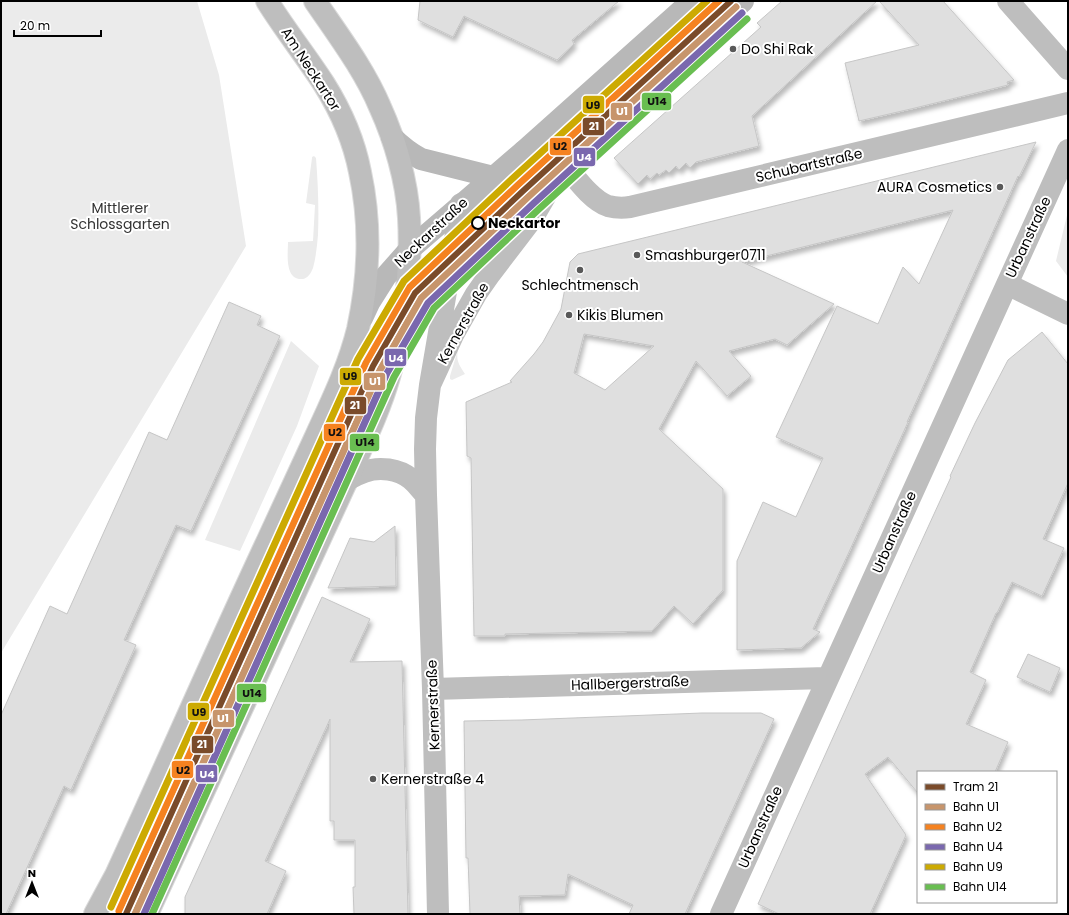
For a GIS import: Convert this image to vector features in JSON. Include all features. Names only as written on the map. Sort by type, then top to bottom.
[{"type":"main road","name":"Neckarstraße","points":[[358,329],[369,303],[378,288],[395,265],[409,250],[524,151],[692,1]]},
{"type":"main road","points":[[389,378],[417,313],[450,273],[521,207],[601,129],[743,1]]},
{"type":"main road","points":[[392,137],[403,148],[421,159],[493,177]]},
{"type":"street","name":"Am Neckartor","points":[[95,914],[116,876],[331,402],[348,361],[358,329],[367,262],[365,199],[360,170],[351,140],[334,102],[312,65],[267,1]]},
{"type":"street","points":[[147,914],[376,414],[389,378],[403,317],[407,286],[409,217],[405,188],[392,137],[367,80],[315,1]]},
{"type":"street","points":[[1008,1],[1068,69]]},
{"type":"street","name":"Schubartstraße","points":[[564,164],[590,194],[598,200],[613,207],[630,207],[1068,103]]},
{"type":"street","name":"Urbanstraße","points":[[720,914],[1068,150]]},
{"type":"street","points":[[524,151],[549,180]]},
{"type":"street","name":"Kernerstraße","points":[[430,385],[454,333],[476,294],[532,219],[564,164]]},
{"type":"street","name":"Kernerstraße","points":[[438,914],[433,689],[426,495],[426,418],[430,385],[461,204]]},
{"type":"street","points":[[1007,284],[1068,314]]},
{"type":"street","points":[[347,480],[365,471],[375,469],[392,470],[412,479],[426,495]]},
{"type":"street","name":"Hallbergerstraße","points":[[433,689],[827,678]]},
{"type":"green space","name":"Mittlerer Schlossgarten","points":[[1,1],[197,1],[219,75],[246,246],[1,653]]},
{"type":"green space","points":[[314,156],[316,158],[318,196],[318,235],[313,268],[308,276],[303,279],[293,276],[290,271],[288,265],[288,242],[313,241],[315,205],[306,203],[312,157]]},
{"type":"green space","points":[[1068,211],[1068,277],[1056,261]]},
{"type":"green space","points":[[291,341],[319,366],[297,426],[240,551],[205,540]]},
{"type":"green space","points":[[460,343],[457,356],[460,366],[465,374],[452,380],[450,379],[450,376]]},
{"type":"building","points":[[420,1],[619,1],[572,40],[574,44],[557,60],[464,16],[453,37],[418,20]]},
{"type":"building","points":[[782,1],[877,1],[752,116],[759,146],[696,162],[690,168],[686,163],[679,170],[676,166],[669,173],[666,170],[659,175],[657,173],[650,179],[647,175],[638,184],[614,158],[761,27],[757,23]]},
{"type":"building","points":[[879,1],[943,1],[1014,80],[1007,82],[1008,85],[859,121],[845,63],[919,45]]},
{"type":"building","points":[[1036,142],[1019,177],[1018,176],[908,422],[813,629],[820,632],[801,648],[737,650],[737,561],[763,502],[796,517],[823,458],[776,437],[837,306],[878,324],[903,267],[919,284],[953,210],[742,262],[834,304],[787,345],[775,339],[729,351],[751,376],[727,396],[696,361],[659,429],[723,489],[723,590],[693,624],[674,606],[652,631],[474,636],[471,458],[467,456],[466,402],[512,382],[510,381],[534,354],[543,342],[561,309],[570,262],[578,254]],"holes":[[[584,334],[654,346],[605,390],[574,373]]]},
{"type":"building","points":[[229,302],[261,316],[257,325],[280,336],[191,531],[176,525],[124,640],[136,645],[71,790],[64,786],[6,914],[1,914],[1,715],[50,606],[67,614],[149,432],[167,440]]},
{"type":"building","points":[[1042,332],[1068,364],[1068,483],[1043,539],[1064,548],[1042,596],[1012,582],[996,613],[970,672],[986,680],[966,724],[1008,742],[995,771],[917,771],[917,792],[888,757],[865,774],[906,835],[870,914],[779,914],[758,904],[951,477],[950,476],[975,423],[1008,360]]},
{"type":"building","points":[[395,526],[396,586],[328,588],[350,538],[374,542]]},
{"type":"building","points":[[322,597],[370,619],[350,662],[402,661],[408,914],[354,914],[353,887],[355,887],[355,840],[334,840],[334,821],[330,821],[330,719],[265,861],[286,871],[267,914],[185,914],[185,897]]},
{"type":"building","points":[[1028,654],[1060,668],[1050,692],[1017,677]]},
{"type":"building","points":[[702,713],[761,713],[774,719],[685,914],[629,914],[633,905],[568,874],[565,895],[519,896],[520,914],[470,914],[468,858],[466,858],[464,721]]},
{"type":"tram line","name":"21","points":[[126,914],[373,366],[415,293],[523,191],[731,1]]},
{"type":"rail line","name":"U9","points":[[111,907],[358,359],[404,281],[512,179],[707,1]]},
{"type":"rail line","name":"U2","points":[[119,911],[366,363],[410,287],[518,185],[719,1]]},
{"type":"rail line","name":"U1","points":[[135,914],[380,370],[421,298],[528,197],[736,7]]},
{"type":"rail line","name":"U4","points":[[144,914],[387,373],[428,303],[534,203],[742,13]]},
{"type":"rail line","name":"U14","points":[[152,914],[394,377],[434,308],[539,209],[747,19]]},
{"type":"place","name":"Do Shi Rak","points":[[733,49]]},
{"type":"place","name":"AURA Cosmetics","points":[[1000,187]]},
{"type":"place","name":"Neckartor","points":[[478,223]]},
{"type":"place","name":"Smashburger0711","points":[[637,255]]},
{"type":"place","name":"Schlechtmensch","points":[[580,270]]},
{"type":"place","name":"Kikis Blumen","points":[[569,315]]},
{"type":"place","name":"Kernerstraße 4","points":[[373,779]]}]
